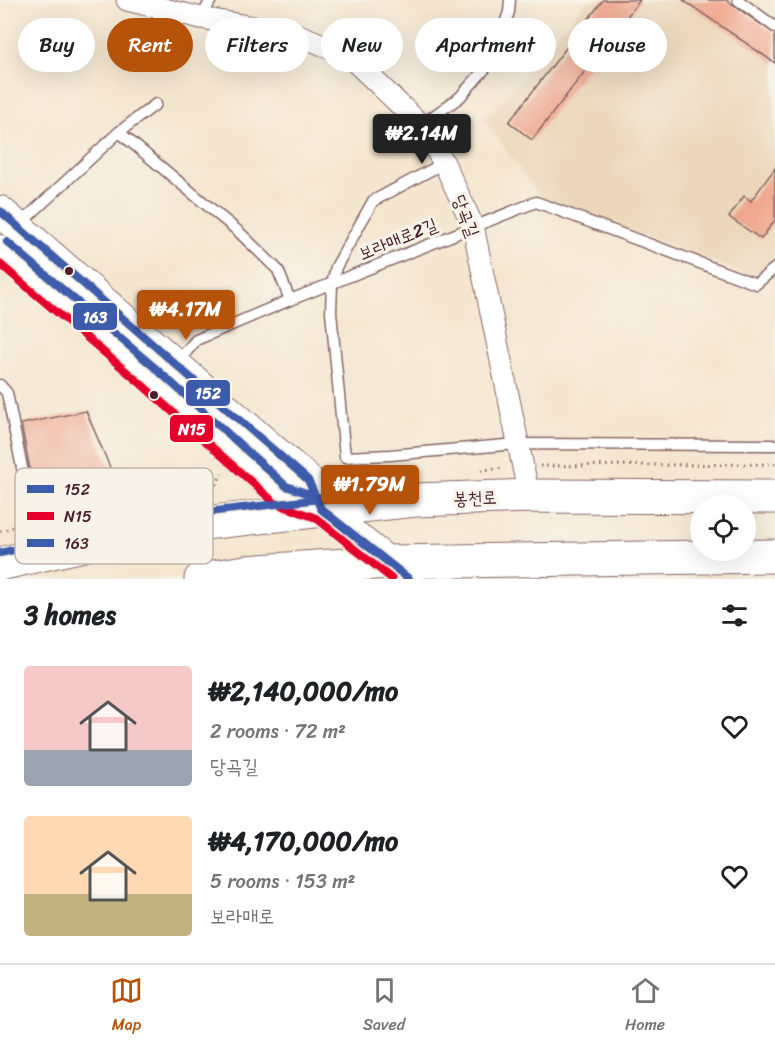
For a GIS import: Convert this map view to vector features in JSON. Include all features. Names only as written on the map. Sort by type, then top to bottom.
[{"type":"main road","points":[[9,219],[309,480],[321,509]]},
{"type":"main road","points":[[0,250],[147,375],[281,495],[321,509],[399,570]]},
{"type":"main road","name":"봉천로","points":[[213,522],[415,500],[529,496],[775,497]]},
{"type":"main road","points":[[201,579],[245,572],[682,568],[775,556]]},
{"type":"main road","name":"봉천로","points":[[0,564],[15,560]]},
{"type":"street","name":"당곡길","points":[[127,0],[206,9],[299,35],[349,56],[421,125],[444,163],[473,226],[529,496]]},
{"type":"lane","points":[[421,125],[460,97],[491,62],[509,12],[510,0]]},
{"type":"lane","points":[[738,0],[775,27]]},
{"type":"lane","points":[[9,219],[156,104]]},
{"type":"lane","points":[[119,132],[239,232],[279,270],[290,300]]},
{"type":"lane","points":[[444,163],[373,201],[336,267],[332,284],[331,312],[345,457],[517,444],[775,445]]},
{"type":"lane","name":"보라매로2길","points":[[176,364],[196,340],[536,202],[756,284],[775,268]]},
{"type":"lane","points":[[0,385],[7,393],[22,468]]},
{"type":"shaded area","points":[[588,0],[731,0],[775,32],[775,258],[755,277],[542,199],[484,120],[526,72],[556,72],[556,37],[568,23],[568,72],[667,72],[667,18],[572,18]]},
{"type":"building","points":[[603,0],[640,0],[626,18],[589,18]]},
{"type":"building","points":[[683,0],[726,0],[775,34],[775,63]]},
{"type":"building","points":[[568,45],[568,72],[584,72],[532,140],[509,122],[548,72],[556,72],[556,61]]},
{"type":"building","points":[[775,168],[775,220],[761,239],[729,217],[744,196],[751,201]]},
{"type":"building","points":[[86,411],[110,468],[30,468],[21,424]]},
{"type":"transit line","name":"152","points":[[0,211],[308,480],[321,509],[409,579]]},
{"type":"transit line","name":"163","points":[[7,242],[154,367],[286,486],[324,499]]},
{"type":"transit line","name":"N15","points":[[0,264],[140,383],[275,503],[316,518],[392,579]]},
{"type":"transit line","name":"163","points":[[213,511],[320,499]]},
{"type":"transit line","name":"163","points":[[0,553],[15,550]]}]
